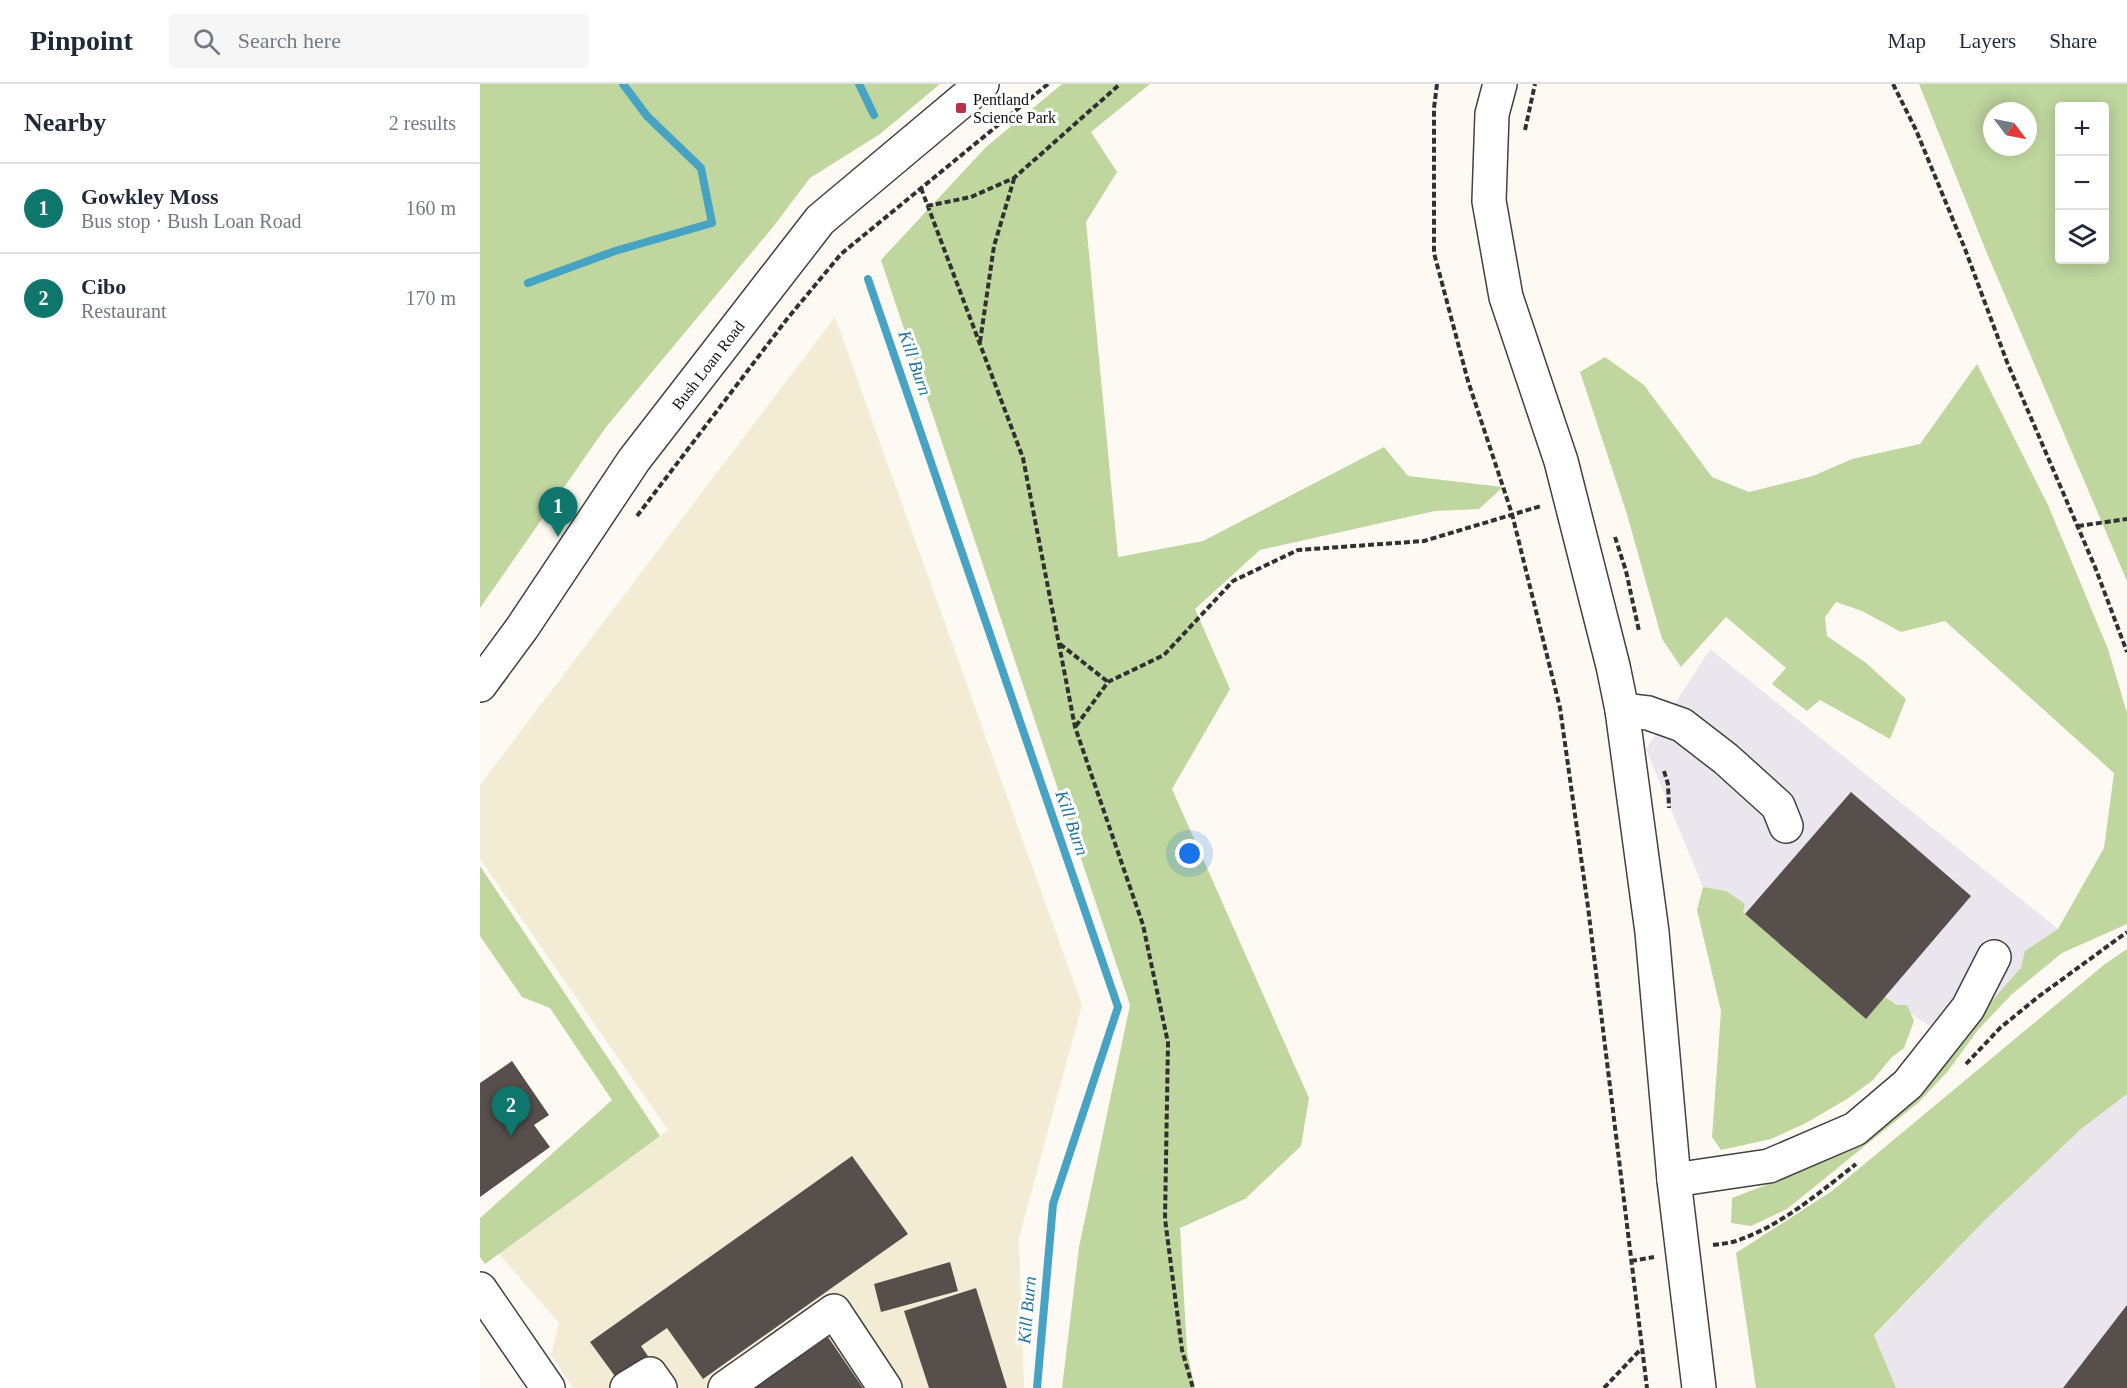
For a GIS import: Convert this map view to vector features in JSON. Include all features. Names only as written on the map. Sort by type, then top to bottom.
[{"type":"street","name":"Bush Loan Road","points":[[480,685],[522,628],[634,460],[820,220],[982,84]]},
{"type":"street","points":[[1500,84],[1492,114],[1489,201],[1506,297],[1561,461],[1622,710],[1652,932],[1674,1180],[1699,1388]]},
{"type":"street","points":[[1622,710],[1648,713],[1682,725],[1778,806],[1786,826]]},
{"type":"street","points":[[1674,1180],[1769,1166],[1855,1129],[1908,1084],[1968,1008],[1994,957]]},
{"type":"street","points":[[480,1289],[548,1388]]},
{"type":"street","points":[[725,1388],[834,1311],[885,1388]]},
{"type":"street","points":[[627,1388],[650,1374],[660,1388]]},
{"type":"path","points":[[630,525],[787,319],[841,254],[1048,84]]},
{"type":"path","points":[[927,206],[971,197],[1014,178],[1120,84]]},
{"type":"path","points":[[1437,84],[1434,108],[1434,253],[1468,381],[1512,514],[1560,708],[1588,907],[1647,1388]]},
{"type":"path","points":[[1523,141],[1535,84]]},
{"type":"path","points":[[1893,84],[1916,130],[1965,249],[2007,362],[2078,526],[2127,652]]},
{"type":"path","points":[[979,344],[994,246],[1014,178]]},
{"type":"path","points":[[921,188],[1023,458],[1075,727],[1143,925],[1168,1043],[1165,1219],[1182,1350],[1193,1388]]},
{"type":"path","points":[[1075,727],[1108,682],[1164,655],[1233,581],[1298,550],[1424,541],[1512,514]]},
{"type":"path","points":[[2078,526],[2127,519]]},
{"type":"path","points":[[1060,644],[1108,682]]},
{"type":"path","points":[[1604,1388],[1641,1349]]},
{"type":"shaded area","points":[[835,317],[1082,1005],[1019,1238],[1024,1388],[573,1388],[551,1355],[559,1323],[498,1253],[668,1130],[480,859],[480,785]]},
{"type":"shaded area","points":[[1710,649],[2058,929],[1955,1043],[1885,996],[1866,1019],[1742,911],[1745,904],[1703,887],[1646,749]]},
{"type":"shaded area","points":[[2127,1094],[2127,1388],[1896,1388],[1874,1336],[1985,1220],[2081,1129]]},
{"type":"green space","points":[[480,84],[940,84],[880,134],[810,178],[773,227],[606,427],[480,608]]},
{"type":"green space","points":[[1062,84],[1150,84],[1091,132],[1117,172],[1086,222],[1118,557],[1203,541],[1384,447],[1408,476],[1503,487],[1479,509],[1435,511],[1260,550],[1195,609],[1230,689],[1172,789],[1309,1098],[1301,1146],[1245,1199],[1180,1228],[1187,1351],[1195,1388],[1062,1388],[1079,1247],[1130,1005],[881,260],[986,147]]},
{"type":"green space","points":[[1919,84],[2127,84],[2127,581],[1986,251]]},
{"type":"green space","points":[[1605,357],[1644,385],[1712,477],[1749,492],[1813,476],[1852,459],[1920,444],[1977,364],[2048,505],[2108,649],[2127,713],[2127,924],[2062,953],[2012,994],[1978,1030],[1948,1071],[1919,1102],[1787,1209],[1751,1226],[1731,1223],[1732,1198],[1813,1163],[1945,1054],[2021,968],[2025,951],[2058,929],[2104,848],[2114,773],[1945,621],[1901,632],[1862,611],[1836,602],[1825,617],[1827,636],[1866,663],[1906,699],[1890,739],[1820,700],[1807,711],[1772,684],[1786,668],[1726,617],[1681,667],[1662,639],[1626,511],[1580,372]]},
{"type":"green space","points":[[480,866],[660,1136],[485,1264],[480,1257],[480,1218],[612,1100],[550,1008],[522,997],[480,936]]},
{"type":"green space","points":[[1703,887],[1726,891],[1745,904],[1743,912],[1866,1019],[1884,996],[1897,1005],[1907,1005],[1914,1021],[1904,1048],[1891,1058],[1873,1080],[1847,1099],[1806,1123],[1771,1139],[1721,1150],[1712,1137],[1721,1011],[1697,910]]},
{"type":"green space","points":[[2127,949],[2127,1094],[2081,1129],[1985,1220],[1874,1335],[1896,1388],[1756,1388],[1736,1253],[1832,1191],[2105,964]]},
{"type":"building","points":[[1851,792],[1971,896],[1866,1019],[1745,914]]},
{"type":"building","points":[[512,1061],[549,1115],[534,1125],[550,1147],[480,1197],[480,1083]]},
{"type":"building","points":[[852,1156],[908,1234],[703,1379],[667,1328],[641,1346],[648,1356],[617,1379],[590,1342]]},
{"type":"building","points":[[950,1262],[958,1291],[881,1312],[874,1284]]},
{"type":"building","points":[[976,1288],[1007,1388],[929,1388],[904,1311]]},
{"type":"building","points":[[2127,1305],[2127,1388],[2063,1388]]},
{"type":"building","points":[[828,1337],[863,1388],[755,1388]]},
{"type":"waterway","name":"Kill Burn","points":[[528,283],[615,251],[712,223],[701,168],[647,116],[623,84]]},
{"type":"waterway","name":"Kill Burn","points":[[859,84],[874,115]]},
{"type":"waterway","name":"Kill Burn","points":[[868,279],[1118,1007],[1053,1204],[1037,1388]]},
{"type":"place","name":"Pentland Science Park","points":[[961,108]]},
{"type":"place","name":"Gowkley Moss","points":[[558,537]]},
{"type":"place","name":"Cibo","points":[[511,1136]]}]
